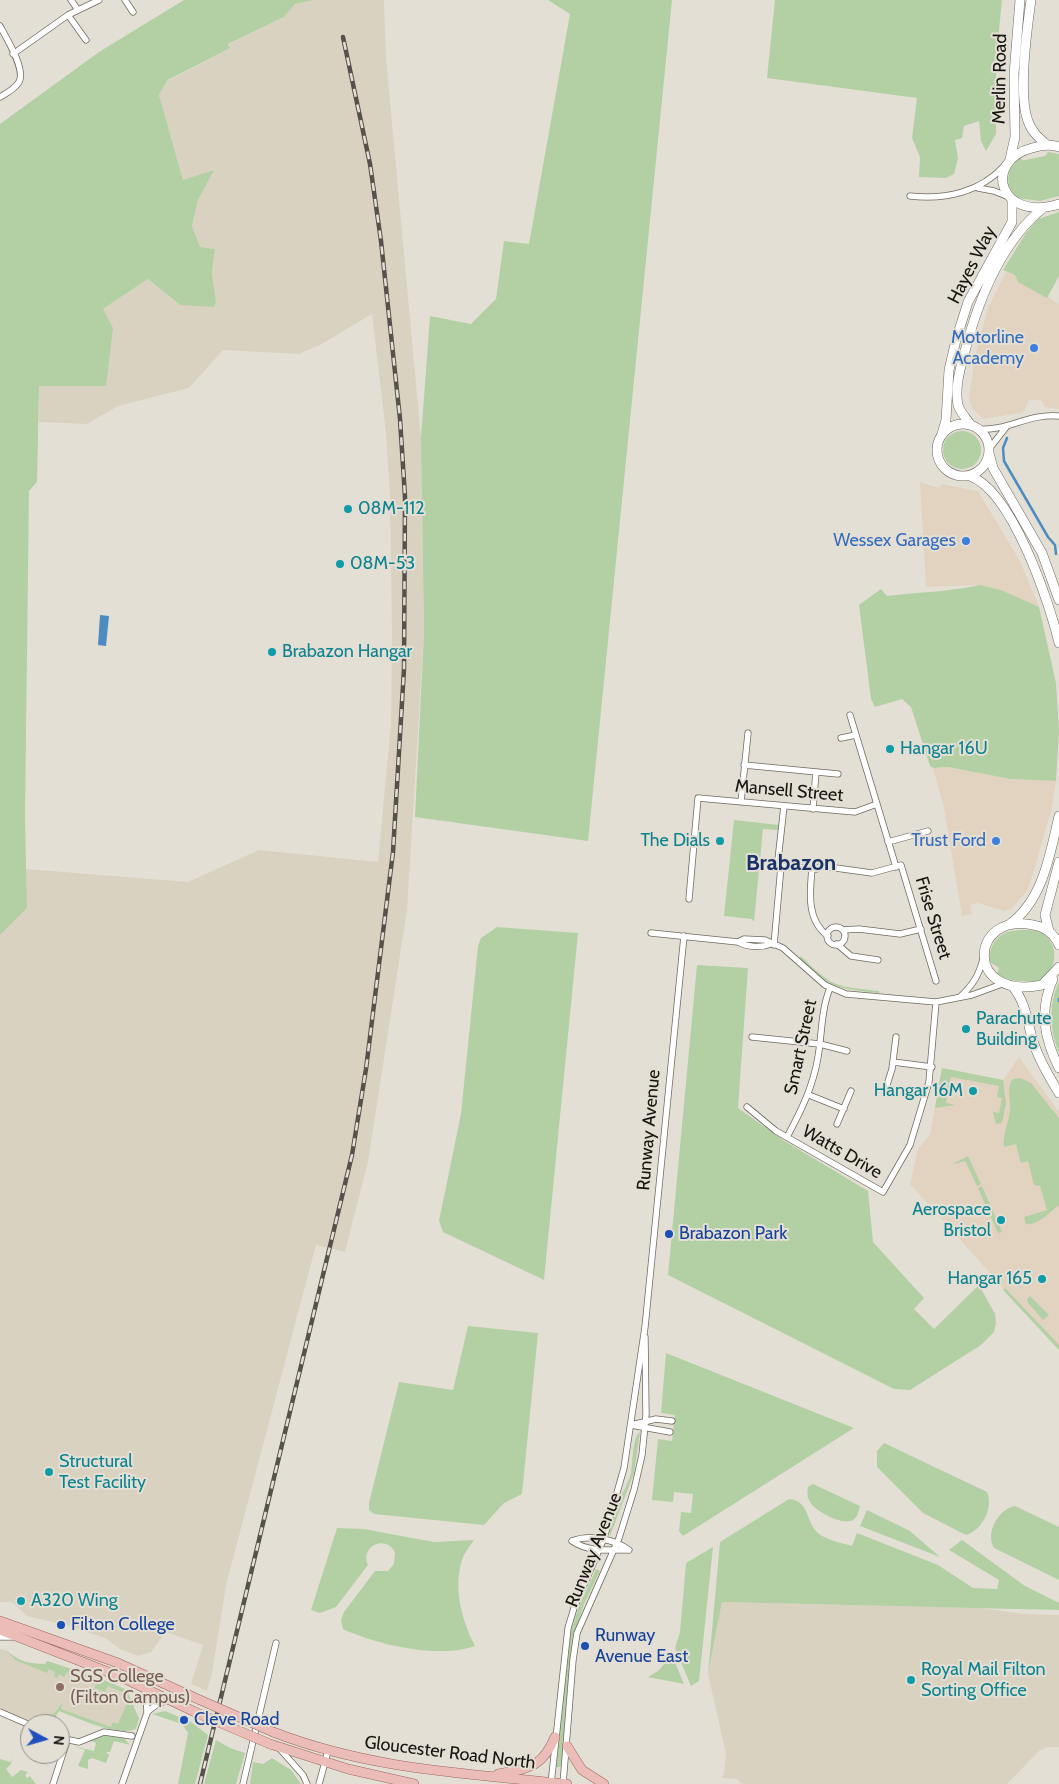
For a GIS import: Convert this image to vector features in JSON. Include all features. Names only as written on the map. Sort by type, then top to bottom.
[{"type":"main road","name":"Gloucester Road North","points":[[0,1620],[127,1667],[273,1732],[328,1751],[386,1764],[567,1784]]},
{"type":"main road","points":[[0,1630],[73,1658],[279,1748],[412,1784]]},
{"type":"main road","points":[[485,1776],[535,1766],[546,1755],[556,1737]]},
{"type":"main road","points":[[566,1746],[582,1770],[604,1784]]},
{"type":"street","points":[[71,0],[78,10]]},
{"type":"street","points":[[13,54],[68,15],[99,0]]},
{"type":"street","points":[[124,0],[130,9]]},
{"type":"street","name":"Merlin Road","points":[[1011,199],[1003,178],[1015,136],[1014,74],[1020,0]]},
{"type":"street","name":"Merlin Road","points":[[1031,0],[1024,72],[1025,110],[1030,126],[1048,145]]},
{"type":"street","points":[[68,15],[86,40]]},
{"type":"street","points":[[0,26],[21,68],[21,77],[13,89],[0,97]]},
{"type":"street","points":[[978,188],[1009,161],[1025,150],[1048,145],[1059,148]]},
{"type":"street","points":[[910,196],[940,197],[978,188],[994,191],[1024,207],[1043,208],[1059,204]]},
{"type":"street","name":"Hayes Way","points":[[942,434],[946,420],[949,370],[956,340],[971,295],[1010,226],[1013,216],[1011,199]]},
{"type":"street","name":"Hayes Way","points":[[970,424],[960,410],[957,394],[960,370],[973,323],[997,267],[1026,224],[1043,208]]},
{"type":"street","points":[[1059,416],[1029,417],[1007,426],[980,428],[970,424],[956,424],[942,434],[938,441],[937,450],[941,464],[950,473],[961,477],[970,476],[978,478],[993,494],[1024,545],[1040,579],[1059,643]]},
{"type":"street","points":[[970,476],[984,465],[989,451],[1007,426]]},
{"type":"street","points":[[980,428],[985,436],[993,468],[1042,553],[1059,600]]},
{"type":"street","name":"Frise Street","points":[[850,715],[896,867],[901,865],[936,981]]},
{"type":"street","points":[[741,802],[748,733]]},
{"type":"street","points":[[841,738],[856,735]]},
{"type":"street","points":[[744,765],[838,774]]},
{"type":"street","points":[[813,809],[816,772]]},
{"type":"street","name":"Mansell Street","points":[[689,899],[698,798],[855,812],[877,804]]},
{"type":"street","points":[[773,945],[782,866],[778,860],[784,806]]},
{"type":"street","points":[[959,998],[979,975],[989,938],[1001,928],[1010,924],[1027,909],[1037,891],[1059,816]]},
{"type":"street","points":[[888,842],[928,831]]},
{"type":"street","points":[[1059,862],[1045,916],[1049,931],[1059,945]]},
{"type":"street","points":[[782,866],[812,868],[821,866],[872,873],[896,867]]},
{"type":"street","points":[[812,868],[810,902],[813,916],[819,927],[831,942],[837,944],[851,956],[878,960]]},
{"type":"street","points":[[1010,924],[1031,924],[1049,931]]},
{"type":"street","points":[[828,936],[832,928],[838,927],[843,930],[859,928],[900,934],[921,929]]},
{"type":"street","points":[[837,944],[844,940],[843,930]]},
{"type":"street","points":[[651,933],[738,942],[744,945],[765,947],[773,945],[789,952],[830,988],[854,995],[936,1002],[959,998],[1002,984]]},
{"type":"street","name":"Runway Avenue","points":[[551,1783],[568,1628],[574,1608],[603,1540],[620,1488],[630,1425],[645,1327],[684,936]]},
{"type":"street","points":[[984,956],[988,971],[1002,984],[1013,987],[1042,985],[1058,970]]},
{"type":"street","points":[[1058,970],[1045,998],[1044,1026],[1059,1068]]},
{"type":"street","points":[[1013,987],[1024,1003],[1034,1044],[1042,1064],[1059,1093]]},
{"type":"street","name":"Smart Street","points":[[787,1137],[809,1095],[820,1044],[825,1000],[830,988]]},
{"type":"street","points":[[893,1062],[932,1067],[936,1002]]},
{"type":"street","points":[[752,1037],[820,1044],[847,1050]]},
{"type":"street","points":[[885,1091],[893,1062],[896,1037]]},
{"type":"street","name":"Watts Drive","points":[[747,1107],[787,1137],[883,1192],[910,1145],[932,1067]]},
{"type":"street","points":[[837,1124],[851,1091]]},
{"type":"street","points":[[809,1095],[844,1109]]},
{"type":"street","name":"Runway Avenue","points":[[563,1784],[577,1633],[615,1547],[634,1490],[645,1429],[647,1364],[645,1327]]},
{"type":"street","points":[[630,1425],[646,1420],[672,1421]]},
{"type":"street","points":[[630,1425],[670,1432]]},
{"type":"street","points":[[581,1537],[603,1540],[615,1547],[599,1549],[580,1547],[572,1541],[581,1537]]},
{"type":"street","points":[[0,1637],[17,1637]]},
{"type":"street","points":[[243,1784],[276,1643]]},
{"type":"street","points":[[122,1784],[147,1713],[146,1689]]},
{"type":"street","points":[[147,1713],[156,1705],[169,1700]]},
{"type":"street","points":[[0,1712],[20,1721]]},
{"type":"street","points":[[70,1741],[81,1742],[104,1732],[132,1736]]},
{"type":"street","points":[[279,1748],[303,1775],[307,1784]]},
{"type":"street","points":[[319,1784],[328,1751]]},
{"type":"street","points":[[53,1784],[60,1764]]},
{"type":"shaded area","points":[[314,0],[384,0],[386,58],[421,438],[424,633],[407,910],[368,1162],[345,1252],[316,1245],[226,1585],[212,1674],[207,1691],[191,1684],[203,1645],[166,1632],[151,1652],[138,1656],[120,1649],[105,1638],[66,1625],[27,1616],[12,1602],[0,1602],[0,935],[27,908],[26,869],[188,882],[259,850],[378,862],[391,724],[392,637],[390,494],[386,433],[372,314],[320,345],[299,354],[223,350],[189,388],[118,406],[87,424],[39,422],[39,385],[103,309],[148,279],[177,303],[214,307],[216,302],[212,274],[215,249],[200,247],[192,226],[198,200],[213,170],[183,181],[159,95],[168,81],[230,48],[229,44],[284,17],[295,4]]},
{"type":"shaded area","points":[[1006,272],[1015,275],[1059,304],[1059,409],[1045,407],[1041,400],[1029,400],[1025,410],[1021,413],[983,419],[972,408],[969,396],[976,352],[988,308]]},
{"type":"shaded area","name":"Wessex Garages","points":[[920,482],[939,488],[942,484],[978,491],[1020,561],[1039,607],[980,585],[926,587]]},
{"type":"shaded area","name":"Trust Ford","points":[[948,767],[1010,779],[1056,781],[1052,807],[1032,877],[1027,891],[1011,909],[1004,911],[978,903],[970,905],[972,914],[962,916],[944,808],[933,768]]},
{"type":"shaded area","name":"Aerospace Bristol","points":[[1019,1057],[1059,1112],[1059,1350],[910,1184],[918,1149],[930,1135],[942,1068],[1003,1080]]},
{"type":"shaded area","name":"Royal Mail Filton Sorting Office","points":[[722,1602],[979,1608],[1026,1614],[1059,1615],[1059,1747],[1048,1747],[1039,1751],[1007,1784],[742,1784],[737,1779],[722,1778],[726,1754],[708,1674]]},
{"type":"shaded area","name":"SGS College (Filton Campus)","points":[[0,1649],[6,1650],[15,1659],[34,1664],[45,1664],[47,1661],[99,1678],[127,1690],[139,1719],[127,1729],[118,1730],[59,1711],[57,1714],[20,1714],[20,1716],[0,1708]]},
{"type":"green space","points":[[184,0],[314,0],[295,4],[284,17],[228,44],[230,48],[168,80],[159,95],[183,180],[214,170],[198,200],[192,226],[200,247],[215,249],[212,274],[216,302],[214,307],[180,305],[148,279],[103,309],[113,328],[106,386],[39,386],[37,482],[29,491],[25,818],[27,908],[0,935],[0,124],[99,52]]},
{"type":"green space","points":[[548,0],[672,0],[588,841],[415,817],[424,633],[421,438],[430,316],[471,324],[496,299],[504,241],[529,244],[570,14]]},
{"type":"green space","points":[[775,0],[1002,0],[996,60],[996,134],[986,151],[981,141],[979,121],[964,126],[962,138],[955,140],[958,158],[954,174],[946,178],[919,177],[920,157],[912,138],[917,98],[767,78]]},
{"type":"green space","points":[[1048,152],[1059,154],[1059,196],[1040,201],[1017,198],[1010,188],[1009,182],[1012,166],[1021,157],[1022,160],[1025,160],[1045,156]]},
{"type":"green space","points":[[1059,212],[1059,276],[1047,298],[1018,282],[1015,275],[1003,270],[1026,233],[1038,219]]},
{"type":"green space","points":[[962,431],[976,436],[981,450],[976,464],[962,469],[948,464],[943,450],[948,436]]},
{"type":"green space","points":[[980,585],[1001,590],[1039,607],[1056,683],[1059,731],[1056,781],[1010,779],[948,767],[933,768],[930,766],[911,707],[902,699],[875,707],[871,699],[859,605],[881,589],[887,596],[945,591]]},
{"type":"green space","points":[[734,820],[779,825],[778,830],[763,829],[754,922],[752,919],[724,916]]},
{"type":"green space","points":[[497,927],[578,933],[544,1280],[443,1232],[439,1221],[461,1114],[478,946],[481,938]]},
{"type":"green space","points":[[1011,931],[1036,931],[1046,936],[1050,941],[1053,947],[1054,962],[1048,974],[1042,979],[1037,981],[1016,981],[1006,979],[997,974],[999,968],[990,962],[990,951],[998,938]]},
{"type":"green space","points":[[801,956],[820,974],[836,984],[879,991],[879,993],[853,990],[835,985],[818,976],[799,958]]},
{"type":"green space","points":[[697,965],[748,968],[738,1108],[783,1140],[868,1191],[873,1242],[924,1298],[914,1309],[934,1329],[979,1285],[995,1314],[994,1332],[981,1345],[910,1390],[894,1389],[668,1275]]},
{"type":"green space","points":[[1059,982],[1059,1053],[1052,1026],[1052,1009],[1055,991]]},
{"type":"green space","points":[[942,1068],[1003,1080],[1006,1104],[1002,1123],[996,1124],[993,1112],[999,1113],[1002,1098],[997,1097],[999,1086],[951,1077],[946,1103],[955,1105],[935,1108]]},
{"type":"green space","points":[[1020,1078],[1031,1083],[1059,1118],[1059,1205],[1044,1218],[1030,1224],[1026,1224],[1024,1217],[1047,1210],[1040,1186],[1034,1185],[1028,1161],[1021,1163],[1016,1144],[1004,1147],[1010,1110],[1010,1085],[1013,1079]]},
{"type":"green space","points":[[968,1156],[981,1184],[977,1186],[965,1161],[951,1165]]},
{"type":"green space","points":[[982,1186],[1002,1232],[998,1233],[978,1188]]},
{"type":"green space","points":[[1005,1288],[1059,1345],[1059,1350],[1003,1290]]},
{"type":"green space","points":[[1030,1296],[1049,1315],[1043,1320],[1028,1303],[1027,1299]]},
{"type":"green space","points":[[468,1326],[538,1333],[522,1494],[504,1503],[484,1525],[374,1514],[369,1510],[369,1503],[399,1382],[453,1390]]},
{"type":"green space","points":[[666,1353],[854,1428],[683,1536],[679,1531],[681,1512],[691,1513],[693,1494],[674,1492],[673,1502],[652,1500],[658,1439],[672,1441],[675,1415],[661,1413]]},
{"type":"green space","points":[[640,1432],[634,1473],[610,1536],[611,1522],[631,1473],[634,1444]]},
{"type":"green space","points":[[884,1443],[987,1492],[989,1498],[988,1511],[982,1524],[972,1533],[966,1535],[923,1513],[877,1467],[877,1451]]},
{"type":"green space","points":[[813,1484],[860,1506],[856,1517],[849,1521],[837,1520],[818,1510],[810,1502],[807,1493],[808,1487]]},
{"type":"green space","points":[[789,1499],[801,1503],[814,1528],[825,1538],[852,1546],[857,1533],[938,1565],[973,1588],[997,1589],[999,1580],[949,1550],[962,1540],[1025,1586],[1059,1603],[1059,1610],[722,1602],[708,1674],[720,1542]]},
{"type":"green space","points":[[1015,1506],[1059,1527],[1059,1580],[994,1548],[991,1536],[995,1522],[1003,1512]]},
{"type":"green space","points":[[867,1510],[910,1531],[940,1557],[860,1526]]},
{"type":"green space","points":[[337,1528],[364,1529],[434,1542],[474,1540],[463,1557],[458,1582],[460,1604],[466,1626],[475,1646],[460,1650],[426,1651],[390,1645],[343,1629],[341,1620],[344,1612],[375,1571],[388,1571],[394,1564],[395,1552],[385,1544],[380,1543],[370,1548],[366,1558],[368,1565],[336,1607],[320,1613],[311,1610]]},
{"type":"green space","points":[[713,1547],[699,1681],[691,1686],[675,1648],[680,1632],[686,1563]]},
{"type":"green space","points":[[596,1569],[600,1571],[584,1604],[574,1635],[561,1767],[555,1767],[571,1631],[578,1609]]},
{"type":"green space","points":[[6,1650],[24,1661],[45,1664],[47,1661],[99,1678],[127,1690],[139,1719],[136,1729],[119,1731],[108,1729],[70,1714],[59,1711],[57,1714],[54,1714],[62,1703],[61,1709],[111,1727],[113,1722],[118,1724],[128,1701],[122,1699],[124,1693],[108,1686],[105,1692],[95,1688],[93,1692],[96,1683],[67,1672],[64,1677],[59,1674],[57,1678],[54,1676],[55,1672],[49,1669],[47,1673],[15,1660]]},
{"type":"green space","points":[[672,1655],[684,1684],[648,1677],[658,1671]]},
{"type":"green space","points":[[165,1711],[191,1722],[208,1735],[195,1784],[178,1784],[188,1733],[182,1724],[152,1714]]},
{"type":"green space","points":[[101,1735],[124,1738],[130,1745],[114,1741],[110,1752],[106,1752],[109,1755],[106,1763],[92,1758],[88,1760],[88,1769],[78,1766],[85,1750],[73,1746],[94,1751],[96,1743],[91,1741]]},
{"type":"green space","points":[[216,1740],[230,1748],[245,1753],[236,1784],[204,1784]]},
{"type":"green space","points":[[13,1754],[11,1764],[6,1769],[12,1777],[21,1770],[28,1772],[25,1775],[27,1778],[30,1776],[36,1784],[0,1784],[0,1759],[11,1762]]},
{"type":"green space","points":[[272,1758],[291,1770],[301,1784],[250,1784],[253,1762],[263,1764]]},
{"type":"water","points":[[100,615],[109,616],[106,646],[98,645]]},
{"type":"waterway","points":[[1007,438],[1003,448],[1004,461],[1048,537],[1055,545],[1056,554]]},
{"type":"railway","points":[[200,1784],[352,1155],[366,1069],[393,852],[404,669],[405,497],[400,419],[381,241],[370,164],[343,37]]},
{"type":"place","name":"Motorline Academy","points":[[1034,348]]},
{"type":"place","name":"08M-112","points":[[348,509]]},
{"type":"place","name":"Wessex Garages","points":[[966,541]]},
{"type":"place","name":"08M-53","points":[[340,564]]},
{"type":"place","name":"Brabazon Hangar","points":[[272,652]]},
{"type":"place","name":"Hangar 16U","points":[[890,749]]},
{"type":"place","name":"The Dials","points":[[720,841]]},
{"type":"place","name":"Trust Ford","points":[[996,841]]},
{"type":"place","name":"Parachute Building","points":[[966,1029]]},
{"type":"place","name":"Hangar 16M","points":[[973,1091]]},
{"type":"place","name":"Aerospace Bristol","points":[[1001,1220]]},
{"type":"place","name":"Brabazon Park","points":[[669,1234]]},
{"type":"place","name":"Hangar 165","points":[[1042,1279]]},
{"type":"place","name":"Structural Test Facility","points":[[49,1472]]},
{"type":"place","name":"A320 Wing","points":[[21,1601]]},
{"type":"place","name":"Filton College","points":[[61,1625]]},
{"type":"place","name":"Runway Avenue East","points":[[585,1646]]},
{"type":"place","name":"Royal Mail Filton Sorting Office","points":[[911,1680]]},
{"type":"place","name":"SGS College (Filton Campus)","points":[[60,1687]]},
{"type":"place","name":"Cleve Road","points":[[184,1720]]},
{"type":"district","name":"Brabazon","points":[[791,864]]}]
